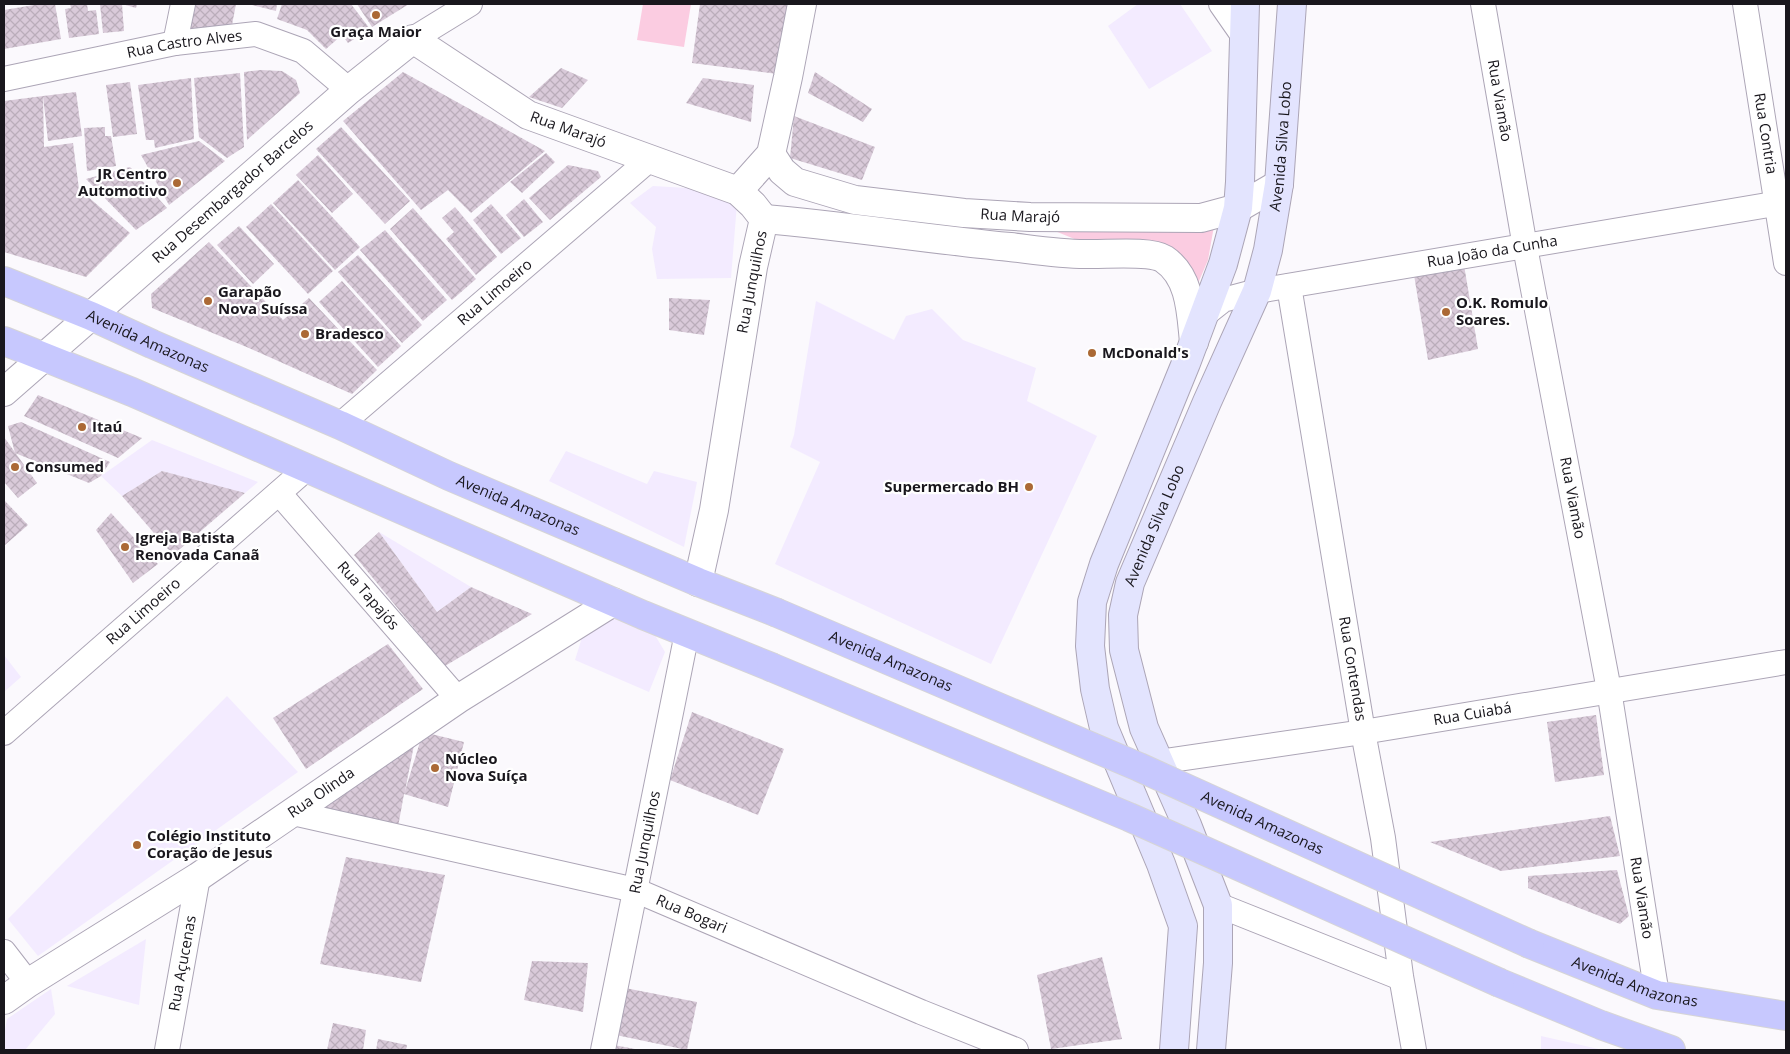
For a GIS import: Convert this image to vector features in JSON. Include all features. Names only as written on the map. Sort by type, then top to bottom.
[{"type":"main road","points":[[1174,1050],[1183,926],[1161,864],[1104,728],[1095,689],[1090,646],[1092,602],[1104,564],[1194,342],[1229,247],[1238,208],[1240,182],[1245,4]]},
{"type":"main road","name":"Avenida Silva Lobo","points":[[1211,1050],[1218,964],[1218,906],[1188,824],[1144,728],[1124,650],[1123,616],[1130,583],[1207,402],[1257,291],[1268,250],[1279,184],[1292,4]]},
{"type":"main road","name":"Avenida Amazonas","points":[[4,282],[91,316],[340,425],[449,476],[1139,767],[1530,944],[1657,995],[1786,1016]]},
{"type":"main road","points":[[4,341],[132,392],[613,602],[1129,817],[1500,984],[1601,1025],[1671,1050]]},
{"type":"street","points":[[175,44],[183,4]]},
{"type":"street","name":"Rua Desembargador Barcelos","points":[[4,392],[349,90],[413,39],[470,4]]},
{"type":"street","points":[[738,191],[771,154],[802,4]]},
{"type":"street","points":[[1221,4],[1244,37]]},
{"type":"street","name":"Rua Viamão","points":[[1483,4],[1525,247],[1609,690],[1657,995]]},
{"type":"street","name":"Rua Contria","points":[[1745,4],[1781,203],[1786,262]]},
{"type":"street","name":"Rua Castro Alves","points":[[4,79],[175,44],[256,34],[303,52],[349,90]]},
{"type":"street","name":"Rua Marajó","points":[[413,39],[528,115],[738,191]]},
{"type":"street","name":"Rua Marajó","points":[[771,154],[782,171],[795,182],[855,200],[964,213],[1030,217],[1201,218],[1238,208],[1279,184]]},
{"type":"street","name":"Rua Limoeiro","points":[[340,425],[650,159]]},
{"type":"street","name":"Rua Junquilhos","points":[[698,582],[714,510],[753,267],[764,219],[738,191]]},
{"type":"street","name":"Rua João da Cunha","points":[[1204,315],[1223,300],[1257,291],[1781,203]]},
{"type":"street","points":[[964,213],[1083,254]]},
{"type":"street","name":"Rua Marajó","points":[[764,219],[934,240],[1083,254],[1148,254],[1163,259],[1177,271],[1189,296],[1194,342]]},
{"type":"street","name":"Rua Contendas","points":[[1289,286],[1363,732],[1384,844],[1401,978],[1414,1050]]},
{"type":"street","name":"Rua Limoeiro","points":[[4,733],[280,493],[306,468]]},
{"type":"street","name":"Rua Tapajós","points":[[280,493],[458,700]]},
{"type":"street","name":"Rua Olinda","points":[[4,1000],[28,983],[198,878],[458,700],[613,602]]},
{"type":"street","name":"Rua Junquilhos","points":[[603,1050],[687,633]]},
{"type":"street","name":"Rua Cuiabá","points":[[1158,762],[1363,732],[1786,662]]},
{"type":"street","name":"Rua Bogari","points":[[293,813],[635,890],[1016,1050]]},
{"type":"street","name":"Rua Açucenas","points":[[167,1050],[198,878]]},
{"type":"street","points":[[1218,906],[1401,978]]},
{"type":"street","points":[[4,952],[28,983]]},
{"type":"shaded area","points":[[643,4],[691,4],[684,47],[637,40]]},
{"type":"shaded area","points":[[1138,4],[1180,4],[1212,51],[1149,89],[1108,26]]},
{"type":"shaded area","points":[[653,186],[738,191],[731,278],[657,279],[652,249],[656,227],[630,203]]},
{"type":"shaded area","points":[[1214,226],[1208,260],[1196,288],[1114,243],[1077,240],[1050,229]]},
{"type":"shaded area","points":[[816,301],[894,340],[906,316],[932,309],[963,340],[1036,368],[1027,401],[1097,436],[991,664],[775,564],[820,462],[790,447],[794,435]]},
{"type":"shaded area","points":[[152,440],[258,482],[245,493],[212,486],[162,471],[122,496],[101,476]]},
{"type":"shaded area","points":[[566,451],[647,484],[654,471],[697,482],[684,547],[549,481]]},
{"type":"shaded area","points":[[379,532],[471,587],[437,612]]},
{"type":"shaded area","points":[[643,615],[665,652],[649,692],[575,660],[584,631],[606,616]]},
{"type":"shaded area","points":[[4,655],[21,677],[4,692]]},
{"type":"shaded area","name":"Colégio Instituto Coração de Jesus","points":[[227,696],[298,772],[38,956],[8,919]]},
{"type":"shaded area","points":[[146,939],[139,1005],[67,986]]},
{"type":"shaded area","points":[[51,989],[55,1014],[25,1050],[4,1050],[7,1019]]},
{"type":"shaded area","points":[[1541,1036],[1603,1050],[1541,1050]]},
{"type":"building","points":[[40,4],[55,4],[61,39],[4,49],[4,10]]},
{"type":"building","points":[[70,4],[87,4],[88,11],[96,10],[99,34],[69,38],[65,9],[71,8]]},
{"type":"building","points":[[100,4],[122,4],[124,31],[103,33]]},
{"type":"building","points":[[122,4],[137,4],[136,8]]},
{"type":"building","points":[[187,4],[236,4],[232,25],[186,29]]},
{"type":"building","points":[[248,4],[277,4],[276,11]]},
{"type":"building","points":[[282,4],[351,4],[370,29],[348,43],[342,35],[326,49],[307,30],[277,19]]},
{"type":"building","name":"Graça Maior","points":[[357,4],[409,4],[372,27]]},
{"type":"building","points":[[700,4],[795,4],[785,75],[692,63]]},
{"type":"building","points":[[561,68],[588,80],[562,108],[529,97]]},
{"type":"building","points":[[261,70],[282,71],[296,80],[300,93],[247,140],[244,72]]},
{"type":"building","points":[[403,72],[545,151],[471,213],[448,190],[421,210],[343,121]]},
{"type":"building","points":[[815,72],[872,109],[863,122],[808,93]]},
{"type":"building","points":[[240,73],[244,147],[227,158],[199,137],[194,78]]},
{"type":"building","points":[[191,78],[194,139],[155,148],[154,140],[146,140],[138,85]]},
{"type":"building","points":[[703,78],[754,85],[751,122],[686,103]]},
{"type":"building","points":[[130,82],[137,134],[113,137],[106,85]]},
{"type":"building","points":[[76,92],[82,136],[48,141],[43,96]]},
{"type":"building","points":[[43,96],[44,147],[73,143],[79,189],[130,233],[86,277],[4,252],[4,101]]},
{"type":"building","points":[[794,116],[875,147],[862,180],[790,158]]},
{"type":"building","points":[[105,127],[105,136],[111,136],[116,166],[87,171],[84,128]]},
{"type":"building","points":[[341,127],[410,201],[385,224],[316,149]]},
{"type":"building","name":"JR Centro Automotivo","points":[[199,141],[225,161],[169,205],[141,155]]},
{"type":"building","points":[[546,153],[555,162],[522,193],[510,182]]},
{"type":"building","points":[[318,155],[353,194],[332,213],[296,175]]},
{"type":"building","points":[[568,165],[598,171],[601,177],[550,220],[529,198]]},
{"type":"building","points":[[130,167],[167,208],[136,230],[86,179]]},
{"type":"building","points":[[298,180],[360,247],[335,270],[273,203]]},
{"type":"building","points":[[524,199],[543,222],[524,237],[506,215]]},
{"type":"building","points":[[271,204],[333,271],[308,294],[246,227]]},
{"type":"building","points":[[491,204],[521,238],[501,254],[473,220]]},
{"type":"building","points":[[455,207],[497,257],[476,275],[446,239],[454,232],[442,218]]},
{"type":"building","points":[[413,208],[476,279],[452,300],[390,229]]},
{"type":"building","points":[[239,226],[274,264],[253,284],[217,245]]},
{"type":"building","points":[[385,230],[447,300],[423,321],[360,250]]},
{"type":"building","points":[[209,242],[283,320],[309,298],[377,370],[352,394],[249,348],[152,308],[151,294]]},
{"type":"building","points":[[358,255],[422,325],[402,343],[338,272]]},
{"type":"building","name":"O.K. Romulo Soares.","points":[[1464,265],[1478,349],[1428,360],[1414,275]]},
{"type":"building","points":[[342,281],[401,346],[378,367],[319,302]]},
{"type":"building","points":[[669,298],[710,300],[704,335],[669,330]]},
{"type":"building","name":"Itaú","points":[[38,395],[142,438],[118,458],[24,416]]},
{"type":"building","points":[[21,422],[110,462],[101,476],[89,483],[15,453],[8,426]]},
{"type":"building","name":"Consumed","points":[[4,437],[37,483],[18,498],[4,482]]},
{"type":"building","points":[[162,471],[245,493],[173,555],[122,496]]},
{"type":"building","points":[[4,500],[28,525],[5,545],[4,543]]},
{"type":"building","name":"Igreja Batista Renovada Canaã","points":[[111,513],[158,564],[133,583],[96,530]]},
{"type":"building","points":[[379,532],[437,612],[471,587],[532,614],[445,666],[354,555]]},
{"type":"building","points":[[388,644],[423,689],[306,769],[273,718]]},
{"type":"building","points":[[692,712],[784,749],[758,815],[670,780]]},
{"type":"building","points":[[1596,715],[1604,775],[1555,782],[1547,722]]},
{"type":"building","points":[[423,732],[464,742],[448,807],[404,794],[398,827],[318,806],[415,740],[405,791]]},
{"type":"building","points":[[1610,816],[1620,856],[1501,871],[1430,842]]},
{"type":"building","points":[[346,857],[445,875],[421,982],[320,964]]},
{"type":"building","points":[[1617,870],[1629,916],[1620,924],[1528,888],[1528,876]]},
{"type":"building","points":[[1102,957],[1122,1039],[1051,1049],[1037,975]]},
{"type":"building","points":[[532,961],[588,963],[583,1012],[524,1000]]},
{"type":"building","points":[[625,988],[697,1002],[687,1050],[616,1035]]},
{"type":"building","points":[[333,1023],[366,1030],[363,1050],[327,1050]]},
{"type":"building","points":[[378,1039],[407,1045],[406,1050],[376,1050]]},
{"type":"building","points":[[614,1045],[635,1049],[635,1050],[613,1050]]},
{"type":"place","name":"Graça Maior","points":[[376,15]]},
{"type":"place","name":"JR Centro Automotivo","points":[[177,183]]},
{"type":"place","name":"Garapão Nova Suíssa","points":[[208,301]]},
{"type":"place","name":"O.K. Romulo Soares.","points":[[1446,312]]},
{"type":"place","name":"Bradesco","points":[[305,334]]},
{"type":"place","name":"McDonald's","points":[[1092,353]]},
{"type":"place","name":"Itaú","points":[[82,427]]},
{"type":"place","name":"Consumed","points":[[15,467]]},
{"type":"place","name":"Supermercado BH","points":[[1029,487]]},
{"type":"place","name":"Igreja Batista Renovada Canaã","points":[[125,547]]},
{"type":"place","name":"Núcleo Nova Suíça","points":[[435,768]]},
{"type":"place","name":"Colégio Instituto Coração de Jesus","points":[[137,845]]}]
